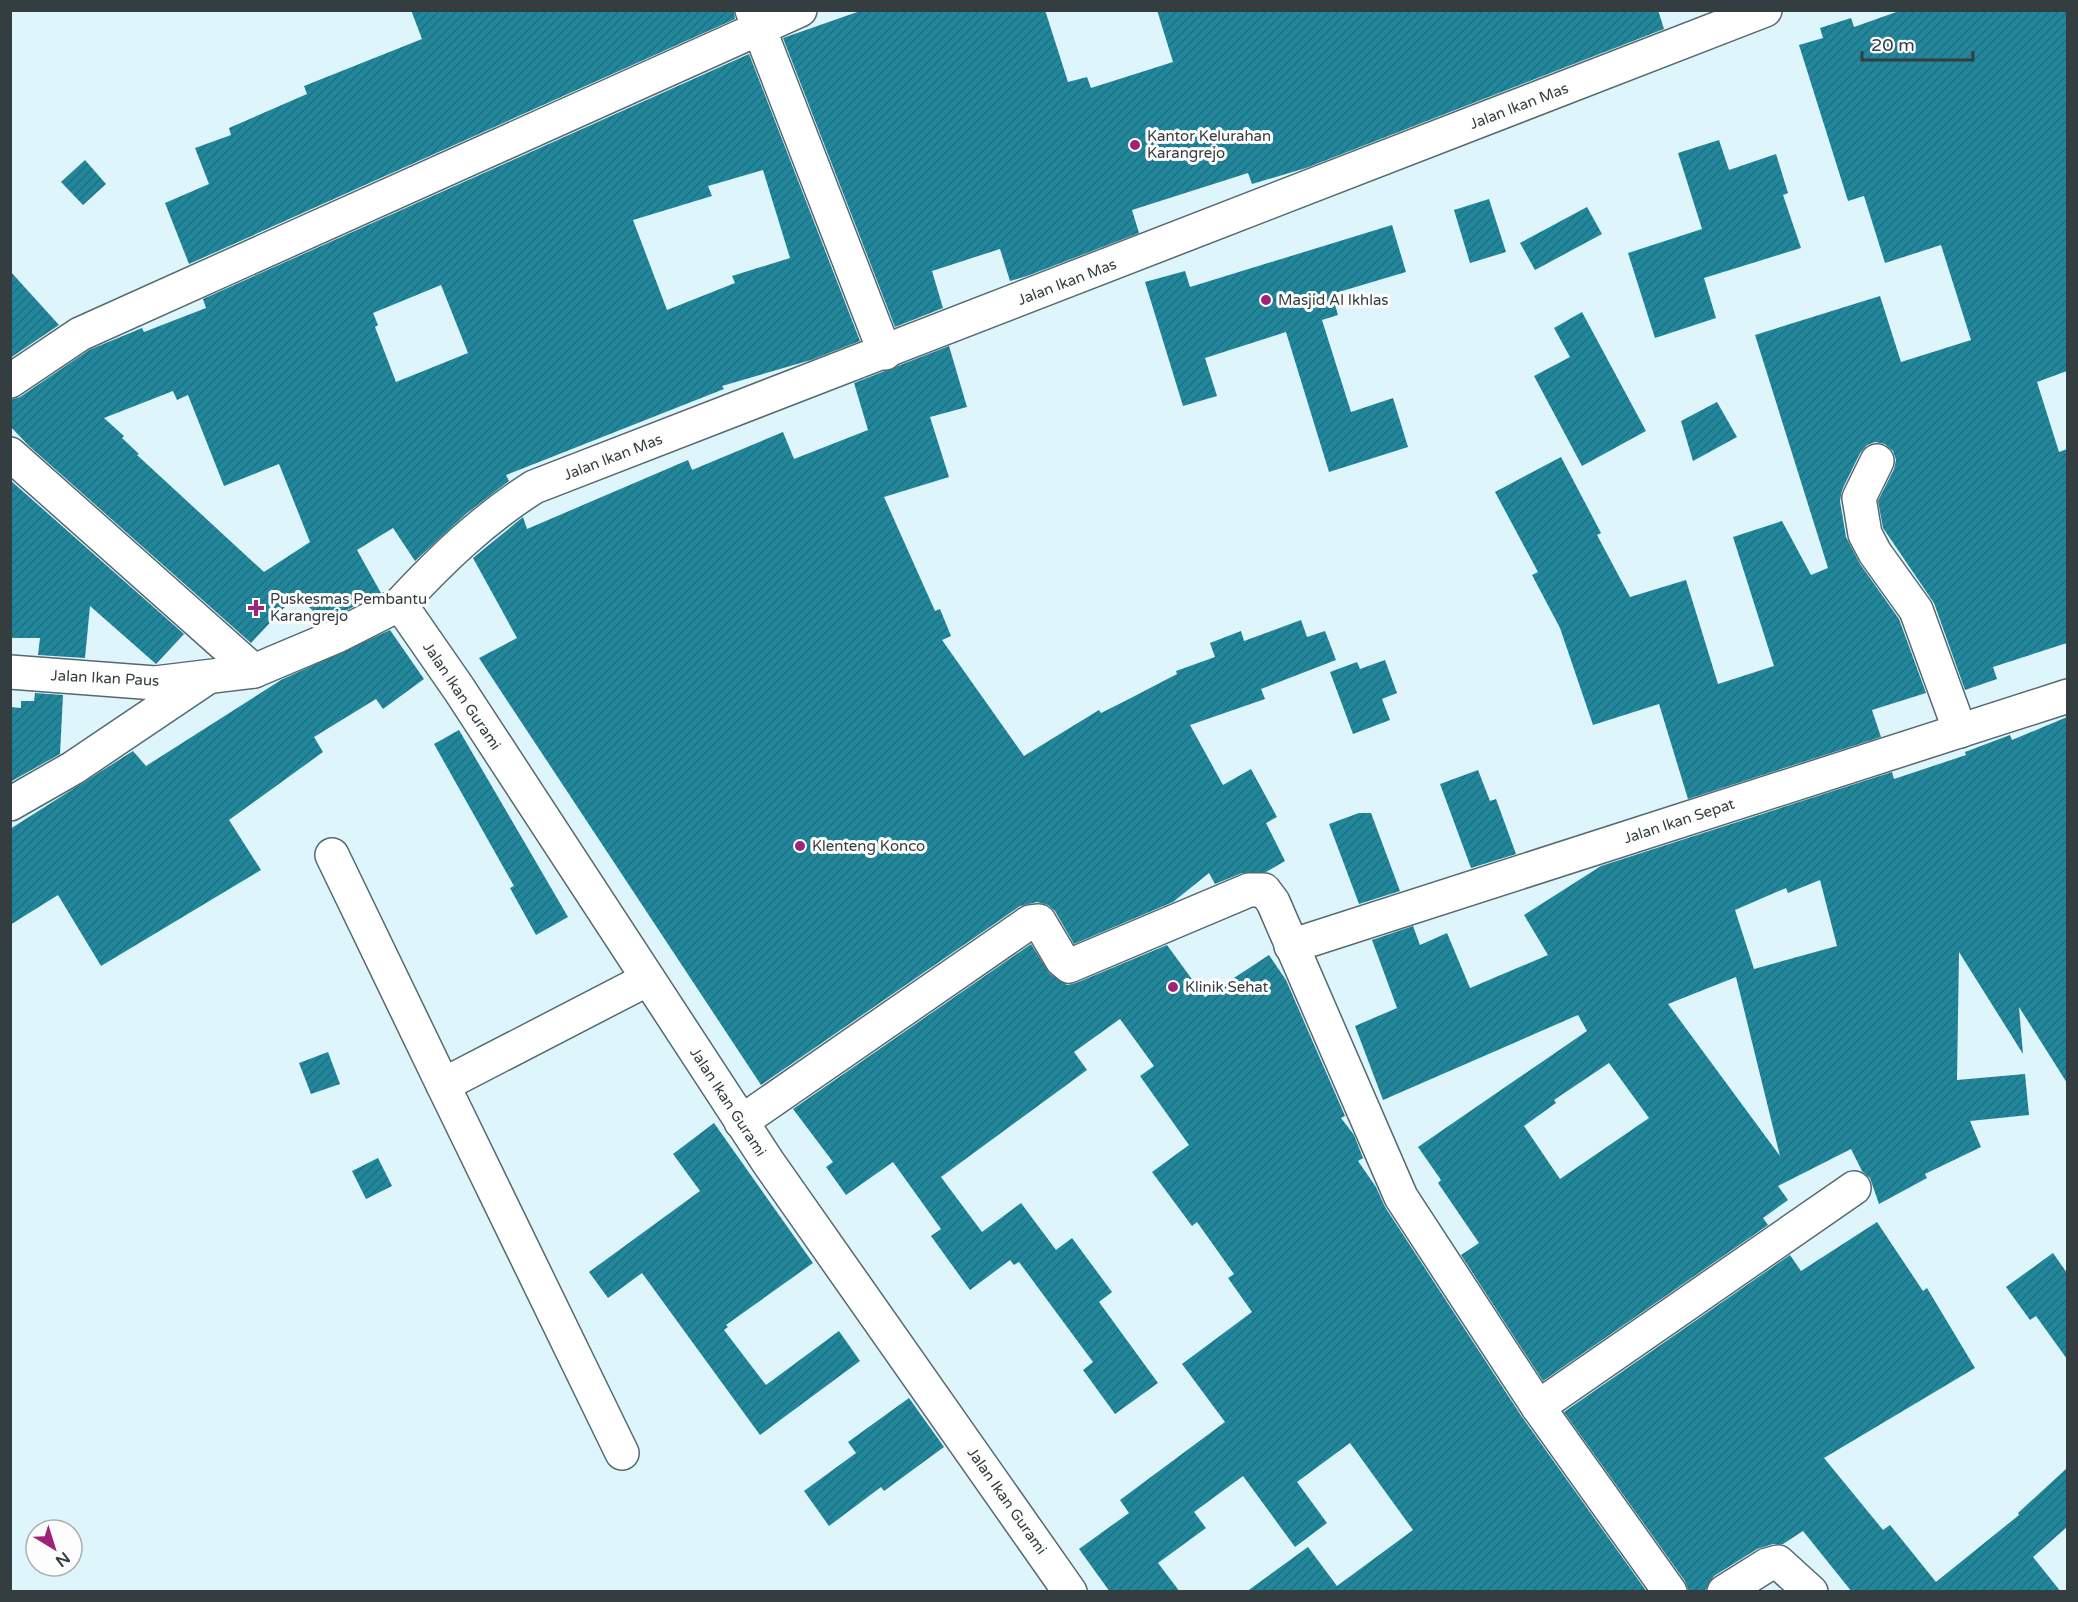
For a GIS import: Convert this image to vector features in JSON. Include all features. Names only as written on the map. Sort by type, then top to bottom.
[{"type":"street","points":[[10,381],[80,334],[755,19],[800,10]]},
{"type":"street","name":"Jalan Ikan Mas","points":[[400,604],[466,536],[499,509],[534,487],[885,353],[1765,10]]},
{"type":"street","points":[[755,19],[885,353]]},
{"type":"street","points":[[10,454],[254,671]]},
{"type":"street","points":[[1877,461],[1859,498],[1865,534],[1875,553],[1916,610],[1960,732]]},
{"type":"street","name":"Jalan Ikan Gurami","points":[[400,604],[459,689],[741,1122],[1070,1592]]},
{"type":"street","name":"Jalan Ikan Paus","points":[[10,672],[155,683],[254,671],[337,636],[400,604]]},
{"type":"street","points":[[10,804],[73,768],[208,677]]},
{"type":"street","name":"Jalan Ikan Sepat","points":[[1291,946],[2067,696]]},
{"type":"street","points":[[332,855],[622,1453]]},
{"type":"street","points":[[741,1122],[1035,920],[1039,921],[1062,960],[1069,966],[1249,890],[1264,890],[1274,903],[1393,1182],[1538,1407],[1670,1592]]},
{"type":"street","points":[[443,1085],[648,979]]},
{"type":"street","points":[[1538,1407],[1854,1188]]},
{"type":"street","points":[[1724,1592],[1767,1565],[1778,1562],[1810,1592]]},
{"type":"building","points":[[411,10],[734,10],[735,19],[189,264],[165,203],[209,184],[195,148],[231,135],[229,128],[307,94],[304,86],[422,39]]},
{"type":"building","points":[[863,10],[1045,10],[1068,82],[1087,77],[1091,88],[1173,62],[1157,10],[1658,10],[1664,29],[1306,168],[1252,184],[1248,173],[1132,210],[1139,233],[1027,276],[1010,281],[1000,249],[932,271],[943,308],[895,327],[783,38]]},
{"type":"building","points":[[1902,10],[2067,10],[2067,371],[2037,382],[2059,452],[2067,449],[2067,643],[1993,667],[1997,679],[1965,690],[1934,603],[1883,528],[1878,501],[1894,469],[1896,460],[1893,451],[1885,444],[1875,442],[1867,445],[1860,453],[1842,490],[1840,501],[1846,537],[1860,564],[1899,619],[1926,693],[1872,710],[1881,737],[1688,799],[1659,704],[1593,725],[1560,628],[1532,575],[1538,572],[1495,492],[1561,457],[1601,533],[1597,535],[1630,597],[1686,580],[1718,684],[1774,666],[1733,537],[1782,521],[1811,575],[1828,568],[1755,335],[1880,296],[1901,362],[1971,340],[1941,245],[1885,263],[1864,196],[1848,201],[1799,45],[1823,38],[1820,28],[1851,18],[1854,27]]},
{"type":"building","points":[[749,54],[860,341],[811,360],[722,386],[724,389],[506,475],[509,481],[467,513],[415,561],[393,528],[357,550],[381,593],[324,621],[296,595],[251,643],[28,445],[10,426],[10,400],[20,397],[89,350],[142,328],[144,332],[206,308],[203,299]],"holes":[[[763,170],[790,258],[732,276],[735,283],[667,310],[633,220],[712,196],[708,186]],[[441,285],[468,353],[396,382],[375,327],[378,325],[373,313]],[[173,391],[177,400],[188,395],[224,486],[279,464],[310,542],[264,572],[137,455],[139,454],[122,438],[124,436],[104,418]]]},
{"type":"building","points":[[1719,140],[1729,170],[1776,154],[1788,193],[1783,195],[1801,248],[1704,278],[1716,318],[1655,338],[1628,253],[1702,229],[1678,153]]},
{"type":"building","points":[[85,160],[106,184],[83,205],[61,182]]},
{"type":"building","points":[[1489,199],[1506,252],[1470,263],[1454,210]]},
{"type":"building","points":[[1587,207],[1602,234],[1535,270],[1520,243]]},
{"type":"building","points":[[1392,225],[1406,272],[1332,294],[1338,315],[1322,320],[1351,412],[1393,398],[1408,447],[1329,472],[1286,332],[1205,358],[1217,396],[1183,406],[1145,282],[1185,271],[1190,287]]},
{"type":"building","points":[[10,271],[59,325],[10,358]]},
{"type":"building","points":[[1582,312],[1646,431],[1582,466],[1534,376],[1570,357],[1554,328]]},
{"type":"building","points":[[949,346],[967,407],[930,417],[949,477],[884,497],[935,611],[940,609],[951,636],[942,640],[1024,756],[1099,710],[1101,713],[1177,674],[1176,671],[1215,657],[1210,643],[1241,631],[1244,641],[1301,620],[1307,637],[1325,631],[1336,660],[1261,689],[1265,699],[1190,725],[1223,785],[1251,769],[1277,817],[1266,823],[1285,861],[1266,872],[1242,873],[1215,884],[1209,873],[1173,902],[1074,944],[1055,911],[1048,905],[1037,902],[1020,906],[761,1085],[479,658],[517,638],[473,558],[523,517],[527,529],[688,460],[692,470],[783,432],[794,459],[868,430],[854,383]]},
{"type":"building","points":[[1717,402],[1737,437],[1693,461],[1681,421]]},
{"type":"building","points":[[10,480],[184,634],[156,664],[90,606],[85,658],[38,655],[40,638],[10,638]]},
{"type":"building","points":[[390,630],[424,679],[383,709],[376,699],[314,737],[323,752],[229,820],[261,870],[101,966],[58,895],[10,925],[10,829],[133,751],[146,766],[281,680]]},
{"type":"building","points":[[1385,660],[1397,693],[1382,699],[1390,720],[1353,734],[1330,672],[1357,662],[1360,669]]},
{"type":"building","points":[[35,693],[63,695],[60,754],[10,782],[10,707],[21,708],[21,701],[34,701]]},
{"type":"building","points":[[2067,717],[2067,1083],[2019,1007],[2023,1054],[1959,952],[1957,1080],[2025,1074],[2029,1115],[1970,1121],[1981,1147],[1925,1174],[1927,1178],[1879,1204],[1870,1178],[1862,1171],[1851,1149],[1778,1186],[1788,1200],[1763,1218],[1768,1225],[1543,1381],[1461,1255],[1479,1243],[1438,1183],[1441,1180],[1418,1147],[1587,1031],[1578,1015],[1383,1100],[1355,1026],[1397,1008],[1372,940],[1413,926],[1420,945],[1447,933],[1470,988],[1548,955],[1524,915],[1601,866],[1892,772],[1894,779],[1966,755],[1965,752],[2010,735],[2012,740]],"holes":[[[1820,880],[1837,946],[1754,969],[1735,910],[1786,888],[1788,893]],[[1736,977],[1780,1156],[1668,1004]],[[1609,1063],[1649,1118],[1560,1179],[1524,1126],[1556,1103],[1554,1100]]]},
{"type":"building","points":[[459,730],[568,917],[536,935],[510,888],[514,886],[434,744]]},
{"type":"building","points":[[1478,770],[1490,801],[1496,799],[1516,854],[1471,868],[1440,784]]},
{"type":"building","points":[[1359,813],[1371,813],[1400,891],[1359,904],[1329,824]]},
{"type":"building","points":[[1031,944],[1050,974],[1067,985],[1167,945],[1205,997],[1269,955],[1286,980],[1345,1116],[1341,1118],[1354,1135],[1363,1158],[1358,1161],[1376,1187],[1385,1207],[1522,1417],[1647,1592],[1246,1592],[1308,1547],[1337,1586],[1413,1530],[1350,1443],[1297,1482],[1327,1523],[1295,1547],[1243,1476],[1194,1512],[1206,1528],[1158,1563],[1180,1592],[1110,1592],[1079,1549],[1129,1513],[1120,1500],[1225,1422],[1182,1364],[1252,1312],[1228,1278],[1234,1274],[1197,1222],[1192,1226],[1152,1172],[1189,1145],[1140,1076],[1154,1066],[1120,1019],[1074,1052],[1087,1070],[941,1177],[982,1232],[1021,1203],[1056,1250],[1072,1238],[1112,1292],[1099,1302],[1158,1383],[1115,1414],[1083,1370],[1093,1362],[1019,1262],[1014,1265],[1010,1260],[970,1290],[931,1236],[941,1229],[893,1162],[846,1195],[826,1167],[833,1162],[793,1109]]},
{"type":"building","points":[[328,1052],[340,1084],[311,1094],[299,1063]]},
{"type":"building","points":[[714,1123],[813,1263],[726,1325],[728,1327],[724,1330],[766,1385],[839,1331],[860,1361],[760,1435],[642,1273],[608,1298],[589,1272],[700,1191],[673,1154]]},
{"type":"building","points":[[378,1158],[392,1186],[366,1199],[352,1171]]},
{"type":"building","points":[[1877,1222],[1923,1291],[1927,1288],[1975,1368],[1824,1458],[1883,1530],[1890,1525],[1936,1582],[2019,1515],[2018,1513],[2067,1468],[2067,1527],[2033,1557],[2061,1592],[1852,1592],[1803,1531],[1783,1544],[1773,1544],[1757,1549],[1714,1576],[1704,1592],[1689,1592],[1685,1581],[1564,1412],[1790,1255],[1801,1271]]},
{"type":"building","points":[[2053,1253],[2067,1273],[2067,1359],[2036,1316],[2030,1320],[2006,1287]]},
{"type":"building","points":[[909,1398],[944,1447],[884,1491],[881,1487],[829,1526],[804,1491],[856,1453],[848,1442]]},
{"type":"place","name":"Kantor Kelurahan Karangrejo","points":[[1135,145]]},
{"type":"place","name":"Masjid Al Ikhlas","points":[[1266,300]]},
{"type":"place","name":"Puskesmas Pembantu Karangrejo","points":[[256,608]]},
{"type":"place","name":"Klenteng Konco","points":[[800,846]]},
{"type":"place","name":"Klinik Sehat","points":[[1173,987]]}]
